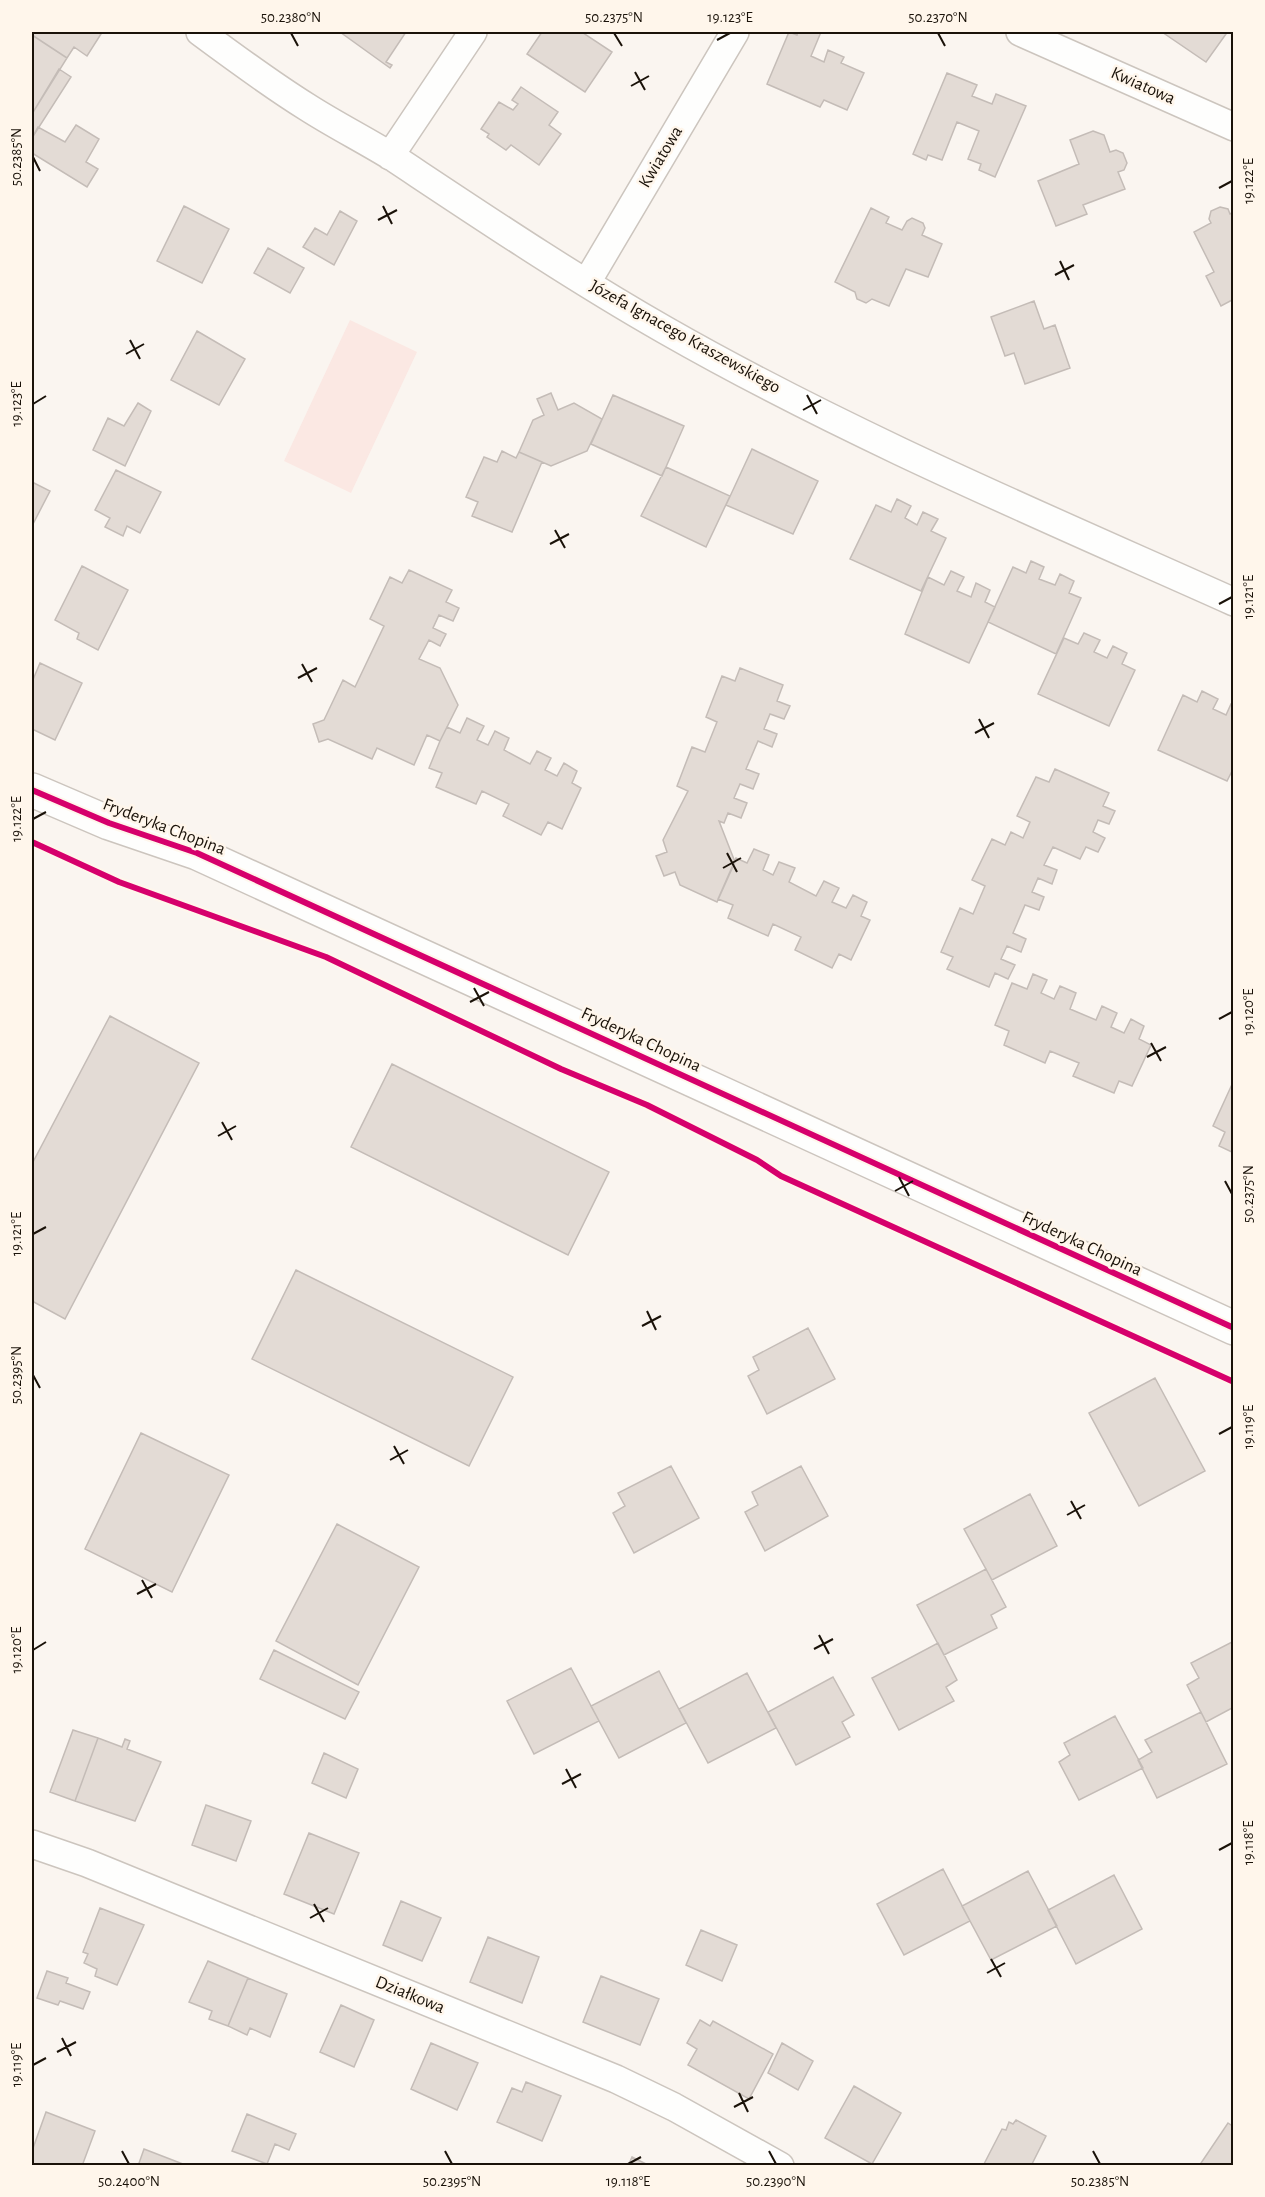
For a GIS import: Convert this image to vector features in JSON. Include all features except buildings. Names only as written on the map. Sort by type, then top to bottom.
[{"type":"street","name":"Józefa Ignacego Kraszewskiego","points":[[200,32],[309,109],[390,156],[586,282],[666,330],[833,418],[985,490],[1233,602]]},
{"type":"street","points":[[390,156],[472,32]]},
{"type":"street","name":"Kwiatowa","points":[[586,282],[735,32]]},
{"type":"street","name":"Kwiatowa","points":[[1020,32],[1233,127]]},
{"type":"street","name":"Fryderyka Chopina","points":[[32,790],[109,823],[197,853],[1233,1328]]},
{"type":"street","name":"Działkowa","points":[[32,1844],[87,1863],[616,2079],[675,2107],[780,2166]]},
{"type":"shaded area","points":[[350,320],[417,352],[351,493],[284,461]]},
{"type":"cycle path","points":[[32,790],[109,823],[197,853],[1234,1328]]},
{"type":"cycle path","points":[[32,842],[119,882],[326,957],[561,1069],[647,1105],[757,1160],[781,1176],[1234,1382]]}]
